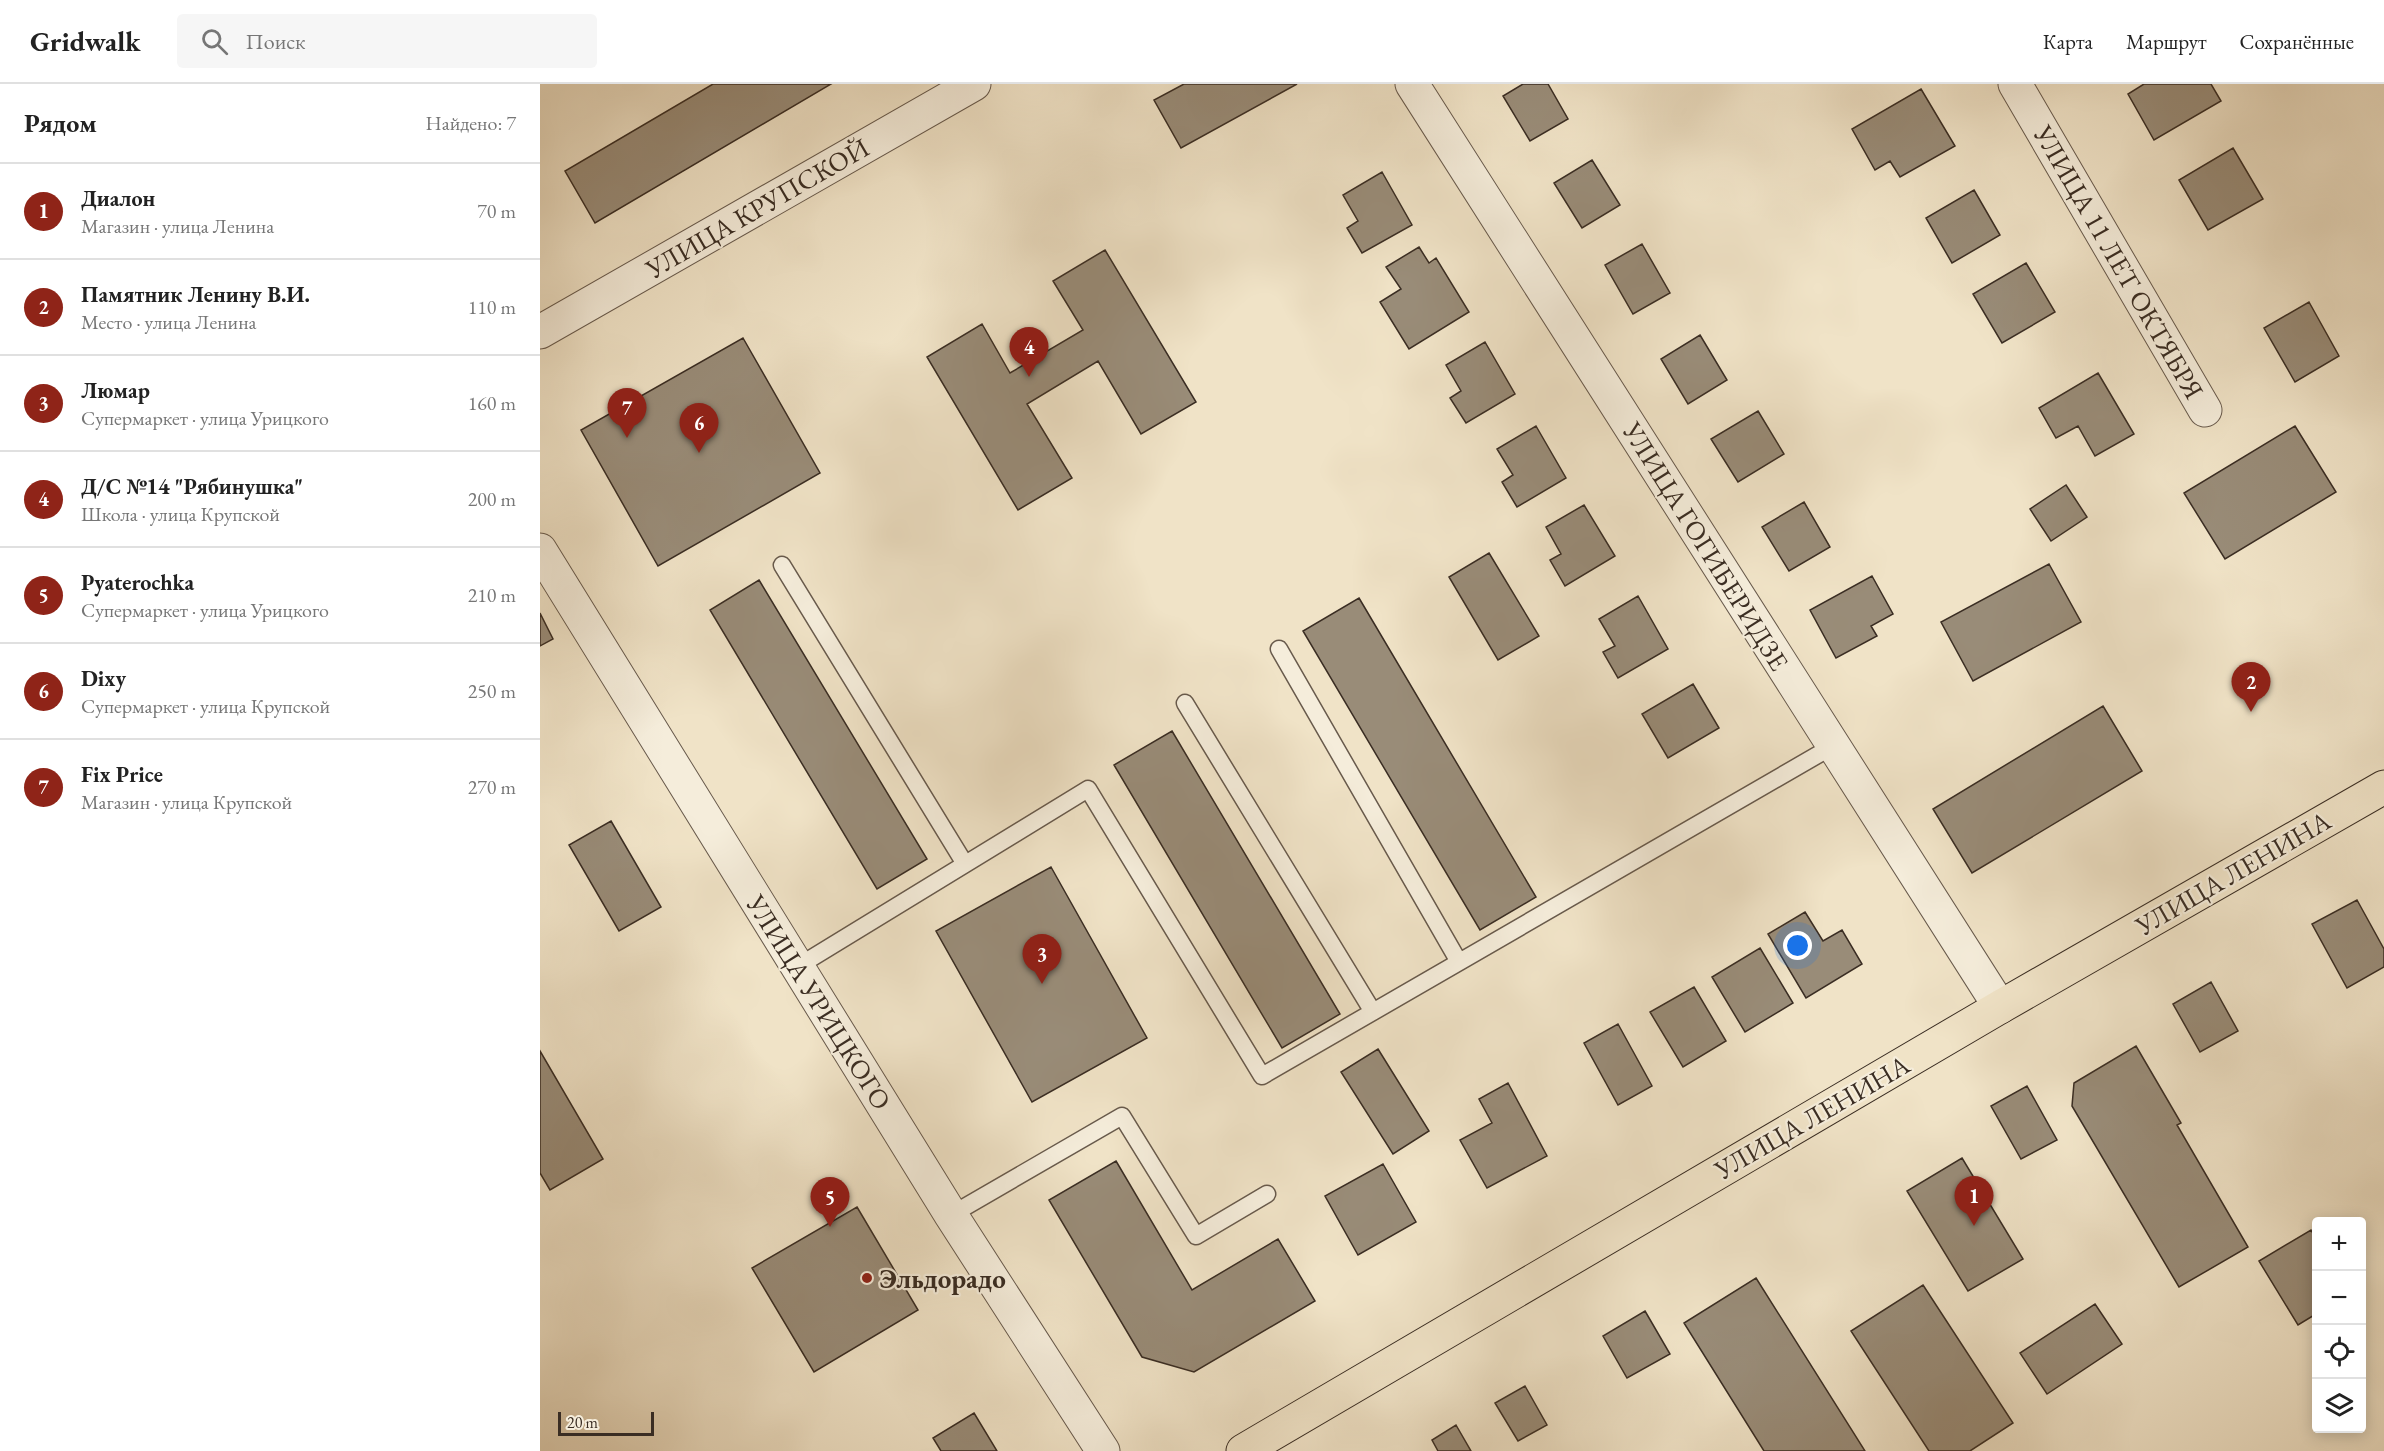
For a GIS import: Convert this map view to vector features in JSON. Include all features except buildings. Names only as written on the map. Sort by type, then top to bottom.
[{"type":"main road","name":"УЛИЦА ЛЕНИНА","points":[[1243,1451],[2000,1007],[2384,787]]},
{"type":"street","name":"УЛИЦА КРУПСКОЙ","points":[[540,332],[974,84]]},
{"type":"street","name":"УЛИЦА ГОГИБЕРИДЗЕ","points":[[1412,84],[2000,1007]]},
{"type":"street","name":"УЛИЦА 11 ЛЕТ ОКТЯБРЯ","points":[[2015,84],[2205,410]]},
{"type":"street","name":"УЛИЦА УРИЦКОГО","points":[[540,550],[951,1215],[1103,1451]]},
{"type":"lane","points":[[782,565],[965,864]]},
{"type":"lane","points":[[1279,649],[1458,962]]},
{"type":"lane","points":[[1185,703],[1373,1012]]},
{"type":"lane","points":[[797,967],[1088,789],[1262,1076],[1833,746]]},
{"type":"lane","points":[[951,1215],[1122,1116],[1196,1236],[1267,1194]]},
{"type":"place","name":"Д/С №14 \"Рябинушка\"","points":[[1029,377]]},
{"type":"place","name":"Fix Price","points":[[627,438]]},
{"type":"place","name":"Dixy","points":[[699,453]]},
{"type":"place","name":"Памятник Ленину В.И.","points":[[2251,712]]},
{"type":"place","name":"Люмар","points":[[1042,984]]},
{"type":"place","name":"Диалон","points":[[1974,1226]]},
{"type":"place","name":"Pyaterochka","points":[[830,1227]]},
{"type":"place","name":"Эльдорадо","points":[[867,1278]]}]
